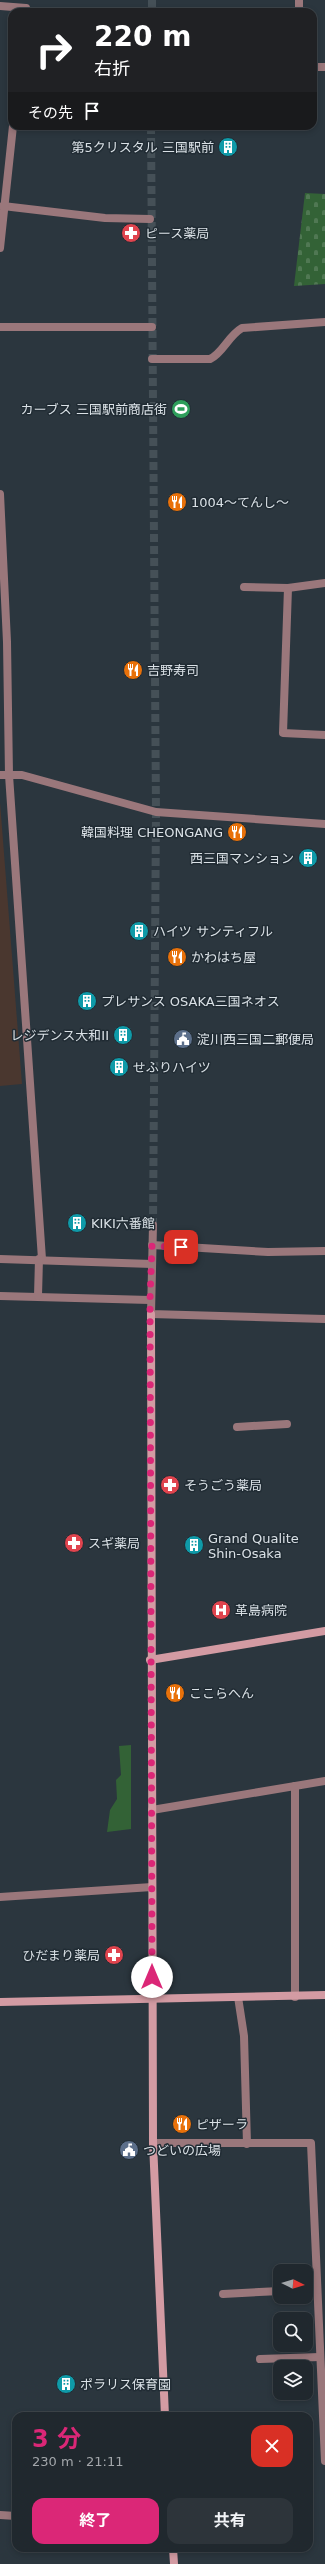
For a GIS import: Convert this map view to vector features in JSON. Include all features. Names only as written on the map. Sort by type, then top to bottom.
[{"type":"street","points":[[0,6],[26,7]]},
{"type":"street","points":[[0,248],[2,211],[12,130]]},
{"type":"street","points":[[2,211],[105,218],[150,219]]},
{"type":"street","points":[[152,360],[210,359],[215,356],[235,332],[242,328],[325,322]]},
{"type":"street","points":[[0,327],[152,327]]},
{"type":"street","points":[[0,494],[4,695],[40,1259],[38,1296]]},
{"type":"street","points":[[244,587],[288,588],[325,583]]},
{"type":"street","points":[[288,588],[283,733],[325,735]]},
{"type":"street","points":[[0,776],[22,775],[156,812],[325,824]]},
{"type":"street","points":[[153,1225],[150,1300],[150,1660],[153,2143],[165,2412]]},
{"type":"street","points":[[152,1246],[268,1252],[325,1251]]},
{"type":"street","points":[[0,1259],[40,1259],[152,1264]]},
{"type":"street","points":[[0,1296],[150,1300]]},
{"type":"street","points":[[151,1314],[325,1320]]},
{"type":"street","points":[[237,1427],[287,1424]]},
{"type":"street","points":[[150,1660],[325,1631]]},
{"type":"street","points":[[152,1810],[325,1781]]},
{"type":"street","points":[[295,1786],[296,1997]]},
{"type":"street","points":[[0,1897],[152,1887]]},
{"type":"street","points":[[0,2002],[152,1997],[296,1997],[325,1995]]},
{"type":"street","points":[[238,1997],[244,2036],[247,2144]]},
{"type":"street","points":[[153,2143],[311,2143],[325,2461]]},
{"type":"street","points":[[223,2294],[273,2291]]},
{"type":"street","points":[[260,2359],[320,2357]]},
{"type":"street","points":[[0,2515],[12,2516]]},
{"type":"street","points":[[173,2552],[174,2564]]},
{"type":"shaded area","points":[[0,802],[22,1084],[0,1086]]},
{"type":"green space","points":[[305,193],[325,194],[325,284],[294,286]]},
{"type":"green space","points":[[131,1745],[131,1829],[107,1832],[110,1810],[117,1799],[116,1780],[121,1775],[119,1746]]},
{"type":"tunnel","points":[[152,0],[152,8]]},
{"type":"tunnel","points":[[151,130],[156,812],[153,1225]]},
{"type":"place","name":"第5クリスタル 三国駅前","points":[[228,147]]},
{"type":"place","name":"ピース薬局","points":[[131,233]]},
{"type":"place","name":"カーブス 三国駅前商店街","points":[[181,409]]},
{"type":"place","name":"1004〜てんし〜","points":[[177,502]]},
{"type":"place","name":"吉野寿司","points":[[133,670]]},
{"type":"place","name":"韓国料理 CHEONGANG","points":[[237,832]]},
{"type":"place","name":"西三国マンション","points":[[308,858]]},
{"type":"place","name":"ハイツ サンティフル","points":[[139,931]]},
{"type":"place","name":"かわはち屋","points":[[177,957]]},
{"type":"place","name":"プレサンス OSAKA三国ネオス","points":[[87,1001]]},
{"type":"place","name":"レジデンス大和II","points":[[123,1035]]},
{"type":"place","name":"淀川西三国二郵便局","points":[[183,1039]]},
{"type":"place","name":"せふりハイツ","points":[[119,1067]]},
{"type":"place","name":"KIKI六番館","points":[[77,1223]]},
{"type":"place","name":"そうごう薬局","points":[[170,1485]]},
{"type":"place","name":"スギ薬局","points":[[74,1543]]},
{"type":"place","name":"Grand Qualite Shin-Osaka","points":[[194,1545]]},
{"type":"place","name":"革島病院","points":[[221,1610]]},
{"type":"place","name":"ここらへん","points":[[175,1693]]},
{"type":"place","name":"ひだまり薬局","points":[[114,1955]]},
{"type":"place","name":"ピザーラ","points":[[182,2124]]},
{"type":"place","name":"つどいの広場","points":[[129,2150]]},
{"type":"place","name":"ポラリス保育園","points":[[66,2384]]},
{"type":"route","points":[[152,1977],[150,1660],[150,1300],[152,1246],[181,1247]]}]
